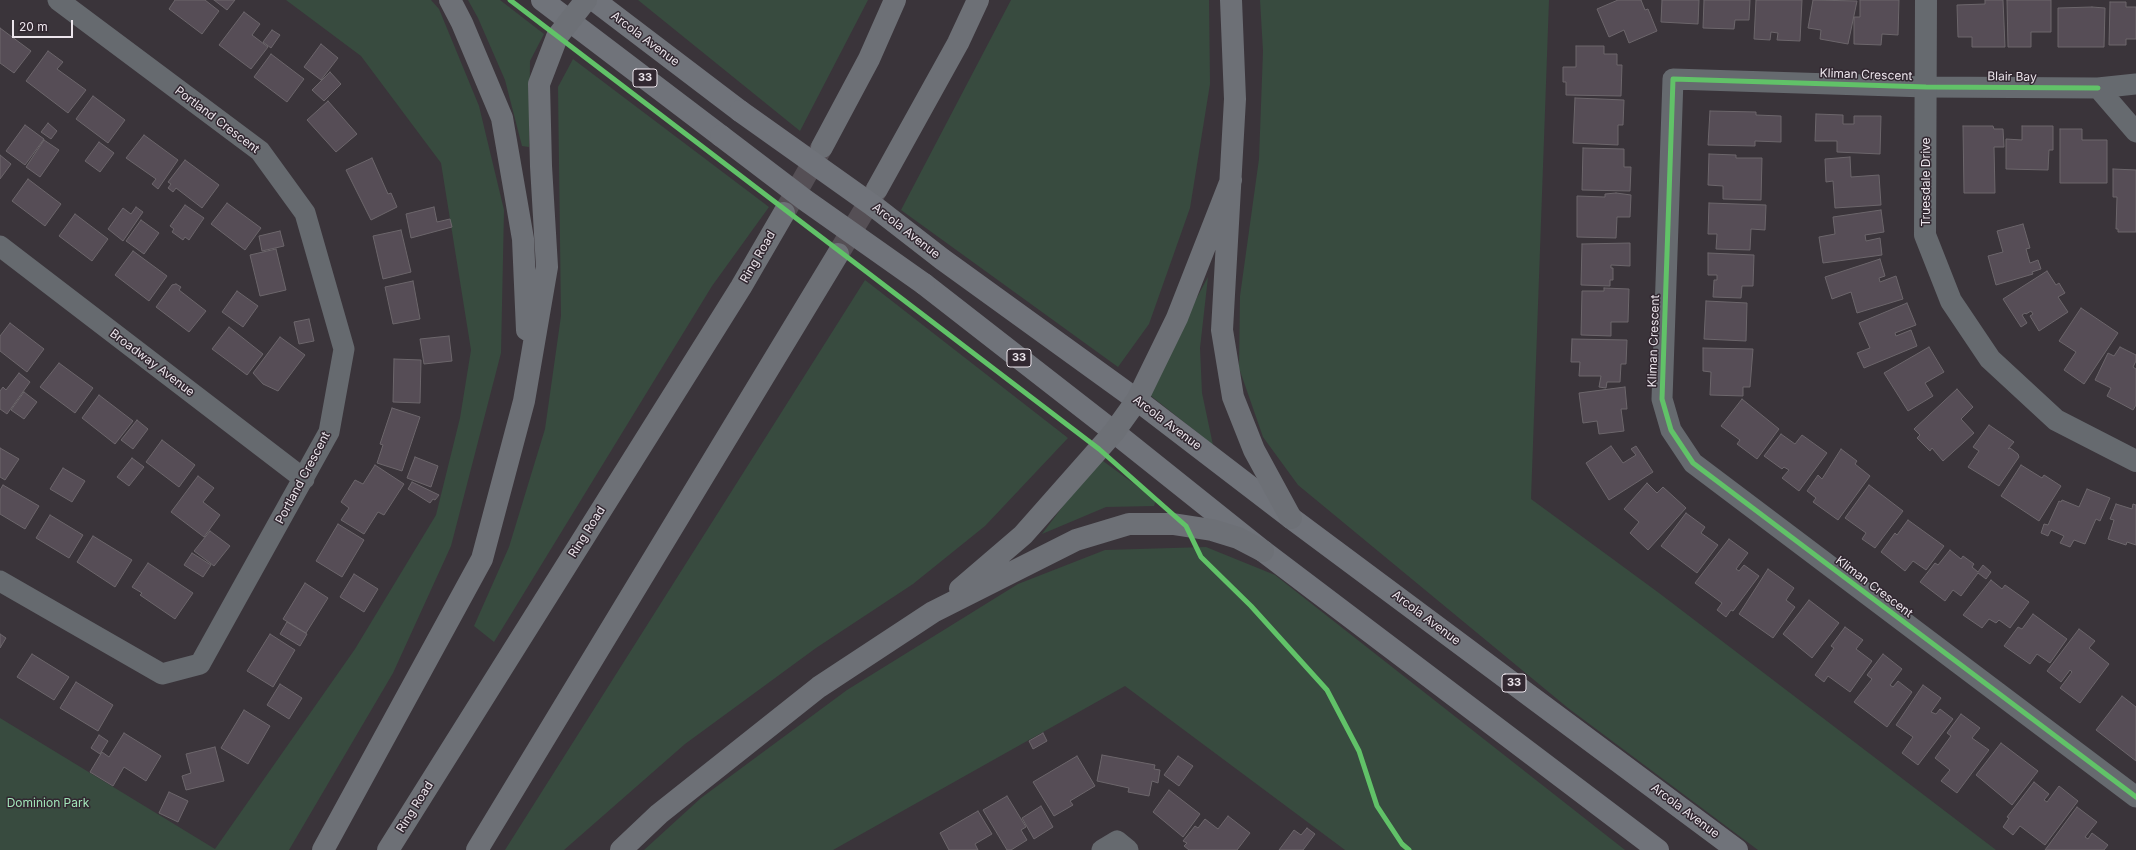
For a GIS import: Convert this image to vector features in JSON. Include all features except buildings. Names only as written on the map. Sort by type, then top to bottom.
[{"type":"highway","points":[[450,0],[462,23],[502,118],[523,239],[527,324],[524,401]]},
{"type":"highway","points":[[322,850],[482,559],[524,401],[547,267],[541,166],[539,84],[556,37],[586,0]]},
{"type":"highway","points":[[822,147],[869,59],[895,0]]},
{"type":"highway","points":[[877,189],[958,43],[978,0]]},
{"type":"highway","points":[[1230,0],[1235,99],[1222,330],[1233,397],[1254,450],[1291,518]]},
{"type":"highway","points":[[933,612],[1023,535],[1114,432],[1137,400],[1178,318],[1231,180]]},
{"type":"highway","name":"Ring Road","points":[[388,850],[741,287],[784,213]]},
{"type":"highway","points":[[477,850],[838,254]]},
{"type":"highway","points":[[621,850],[659,814],[818,687],[933,612],[1076,540],[1129,524],[1173,524],[1212,530],[1238,538],[1263,551]]},
{"type":"main road","name":"33","points":[[542,0],[805,200],[924,284],[1114,432],[1263,551],[1658,850]]},
{"type":"main road","name":"Arcola Avenue","points":[[594,0],[740,111],[875,207],[942,259],[1137,400],[1291,518],[1737,850]]},
{"type":"street","name":"Portland Crescent","points":[[0,581],[162,674],[200,664],[329,432],[344,349],[305,212],[260,151],[58,0]]},
{"type":"street","name":"Truesdale Drive","points":[[1926,0],[1925,235],[1951,301],[1990,359],[2056,420],[2136,461]]},
{"type":"street","name":"Kliman Crescent","points":[[1926,87],[1672,80],[1662,399],[1671,430],[1693,463],[2136,797]]},
{"type":"street","name":"Blair Bay","points":[[1926,87],[2098,88],[2136,84]]},
{"type":"street","points":[[2098,88],[2136,132]]},
{"type":"street","name":"Broadway Avenue","points":[[0,246],[304,479]]},
{"type":"street","points":[[1102,850],[1117,841],[1128,850]]},
{"type":"green space","name":"Dominion Park","points":[[286,0],[431,0],[439,9],[479,106],[504,210],[501,353],[451,546],[393,673],[289,850],[0,850],[0,718],[215,849],[355,649],[436,515],[460,418],[471,350],[441,163],[361,56]]},
{"type":"green space","points":[[468,0],[500,0],[544,34],[530,61],[529,147],[522,146],[505,80],[478,18]]},
{"type":"green space","points":[[638,0],[868,0],[800,131]]},
{"type":"green space","points":[[1011,0],[1209,0],[1210,84],[1190,208],[1149,324],[1118,367],[901,210]]},
{"type":"green space","points":[[1260,0],[1549,0],[1531,499],[1659,593],[1996,850],[1758,850],[1568,708],[1298,485],[1263,437],[1239,368],[1240,296],[1259,159],[1263,51]]},
{"type":"green space","points":[[573,59],[769,207],[712,286],[494,642],[474,626],[509,547],[545,429],[561,316],[558,87]]},
{"type":"green space","points":[[1208,277],[1200,348],[1202,393],[1213,445],[1146,392]]},
{"type":"green space","points":[[865,280],[1068,438],[985,526],[913,584],[816,648],[685,744],[564,850],[505,850]]},
{"type":"green space","points":[[1099,458],[1156,500],[1154,506],[1106,507],[1042,534]]},
{"type":"green space","points":[[1206,547],[1275,575],[1625,850],[1345,850],[1125,686],[833,850],[644,850],[701,798],[847,690],[1018,584],[1105,550]]},
{"type":"tunnel","points":[[784,213],[822,147]]},
{"type":"tunnel","points":[[838,254],[877,189]]},
{"type":"cycle path","points":[[510,0],[1099,449],[1186,526],[1201,557],[1251,606],[1327,690],[1359,751],[1377,806],[1402,844],[1409,850]]},
{"type":"cycle path","points":[[2098,88],[1926,87],[1673,79],[1662,399],[1671,430],[1693,463],[2136,797]]}]
